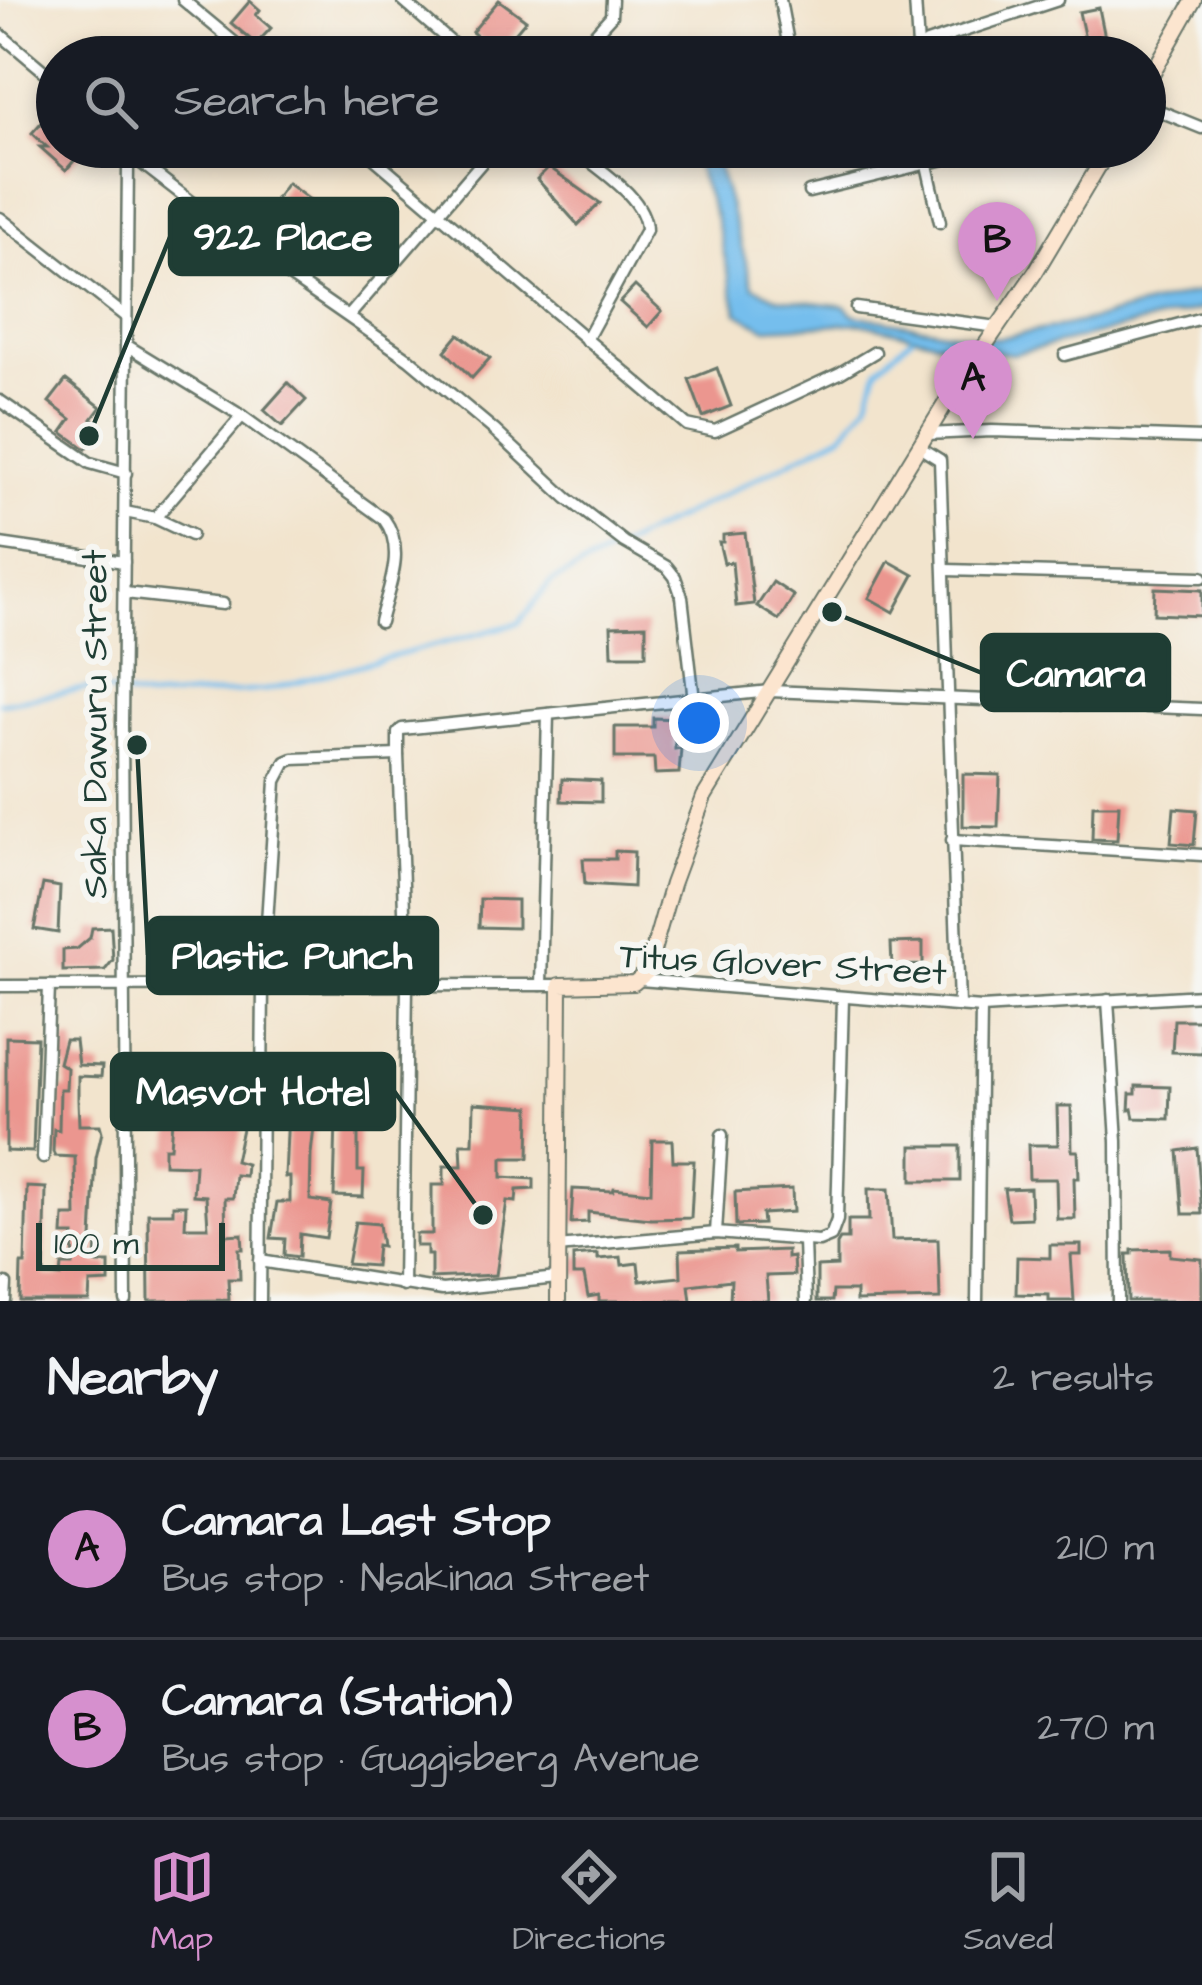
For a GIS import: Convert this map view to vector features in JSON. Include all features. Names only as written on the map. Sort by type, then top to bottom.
[{"type":"main road","points":[[1166,48],[1193,0]]},
{"type":"main road","points":[[640,980],[650,963],[694,816],[923,441],[1098,168]]},
{"type":"main road","name":"Titus Glover Street","points":[[560,985],[640,980]]},
{"type":"main road","points":[[558,1301],[560,985]]},
{"type":"street","points":[[183,0],[227,36]]},
{"type":"street","points":[[402,0],[444,36]]},
{"type":"street","points":[[593,36],[611,16],[612,0]]},
{"type":"street","points":[[780,0],[787,36]]},
{"type":"street","points":[[914,36],[915,0]]},
{"type":"street","points":[[960,36],[1058,0]]},
{"type":"street","points":[[0,34],[36,64]]},
{"type":"street","points":[[1166,113],[1202,128]]},
{"type":"street","name":"Saka Dawuru Street","points":[[126,168],[122,724],[126,1301]]},
{"type":"street","points":[[150,168],[464,404],[567,498],[675,577],[682,597],[694,700]]},
{"type":"street","points":[[387,168],[687,425],[715,431],[875,352]]},
{"type":"street","points":[[350,316],[477,168]]},
{"type":"street","points":[[586,340],[646,230],[638,204],[596,168]]},
{"type":"street","points":[[809,192],[906,168]]},
{"type":"street","points":[[927,168],[940,222]]},
{"type":"street","points":[[0,218],[126,316]]},
{"type":"street","points":[[856,308],[994,332]]},
{"type":"street","points":[[1065,355],[1202,318]]},
{"type":"street","points":[[126,345],[242,416],[384,519],[394,533],[397,552],[380,622]]},
{"type":"street","points":[[0,401],[90,463],[126,472]]},
{"type":"street","points":[[155,518],[242,416]]},
{"type":"street","points":[[923,441],[992,431],[1202,438]]},
{"type":"street","points":[[923,441],[940,460],[958,1005]]},
{"type":"street","points":[[125,512],[155,518],[191,536]]},
{"type":"street","points":[[0,544],[124,562]]},
{"type":"street","points":[[946,570],[1202,578]]},
{"type":"street","points":[[125,593],[223,604]]},
{"type":"street","points":[[403,1286],[407,987],[398,754],[402,728],[770,691],[1202,709]]},
{"type":"street","points":[[541,985],[548,714]]},
{"type":"street","points":[[260,1301],[263,985],[279,771],[293,759],[398,754]]},
{"type":"street","points":[[952,841],[1202,855]]},
{"type":"street","name":"Titus Glover Street","points":[[640,980],[981,1008],[1202,995]]},
{"type":"street","name":"Titus Glover Street","points":[[0,986],[560,985]]},
{"type":"street","points":[[43,1158],[49,986]]},
{"type":"street","points":[[557,1247],[716,1233],[804,1241],[831,1236],[837,1220],[843,998]]},
{"type":"street","points":[[1108,1000],[1117,1141],[1118,1301]]},
{"type":"street","points":[[977,1301],[981,1008]]},
{"type":"street","points":[[716,1233],[722,1135]]},
{"type":"street","points":[[804,1241],[806,1301]]},
{"type":"street","points":[[260,1261],[459,1291],[557,1278]]},
{"type":"street","points":[[4,1301],[6,1284]]},
{"type":"water","points":[[697,168],[718,168],[753,286],[778,298],[844,306],[855,315],[1000,338],[1202,291],[1202,309],[1013,354],[969,349],[861,323],[765,328],[738,313],[715,216]]},
{"type":"building","points":[[499,0],[526,20],[512,36],[472,32]]},
{"type":"building","points":[[250,1],[260,10],[256,15],[271,28],[264,36],[246,36],[231,23]]},
{"type":"building","points":[[1099,8],[1105,36],[1084,36],[1079,12]]},
{"type":"building","points":[[550,168],[600,203],[578,225],[537,179]]},
{"type":"building","points":[[287,183],[318,206],[304,224],[287,208],[283,213],[272,204]]},
{"type":"building","points":[[635,286],[662,311],[648,327],[620,302]]},
{"type":"building","points":[[459,334],[490,358],[472,378],[445,351]]},
{"type":"building","points":[[717,368],[731,406],[703,417],[689,379]]},
{"type":"building","points":[[66,380],[101,407],[92,419],[103,428],[86,449],[62,432],[71,419],[49,402]]},
{"type":"building","points":[[288,383],[306,400],[282,426],[264,410]]},
{"type":"building","points":[[745,533],[754,604],[736,606],[732,562],[724,563],[719,542],[723,535]]},
{"type":"building","points":[[889,561],[914,575],[894,612],[869,598]]},
{"type":"building","points":[[773,582],[794,596],[779,620],[757,606]]},
{"type":"building","points":[[1155,588],[1202,590],[1202,616],[1154,614]]},
{"type":"building","points":[[646,625],[646,655],[612,655],[611,626]]},
{"type":"building","points":[[653,718],[675,719],[675,749],[681,748],[679,773],[655,774],[654,758],[615,758],[615,727],[653,727]]},
{"type":"building","points":[[963,774],[1000,775],[998,827],[963,826]]},
{"type":"building","points":[[562,779],[601,781],[601,802],[561,801]]},
{"type":"building","points":[[1093,805],[1119,805],[1117,840],[1092,839]]},
{"type":"building","points":[[1174,808],[1197,810],[1194,845],[1171,843]]},
{"type":"building","points":[[615,851],[634,852],[633,887],[585,884],[583,859],[615,859]]},
{"type":"building","points":[[43,884],[60,887],[58,933],[34,929]]},
{"type":"building","points":[[480,899],[517,900],[517,928],[479,927]]},
{"type":"building","points":[[111,927],[113,960],[105,970],[63,971],[63,950],[77,949],[90,938],[92,928]]},
{"type":"building","points":[[923,942],[923,965],[892,966],[891,943]]},
{"type":"building","points":[[1174,1020],[1202,1020],[1202,1053],[1172,1052]]},
{"type":"building","points":[[6,1037],[37,1038],[33,1152],[6,1151]]},
{"type":"building","points":[[65,1040],[75,1040],[78,1065],[102,1066],[101,1077],[78,1076],[78,1100],[79,1125],[100,1125],[102,1132],[92,1239],[97,1239],[96,1263],[109,1263],[109,1282],[90,1283],[89,1301],[20,1301],[27,1187],[46,1188],[44,1276],[61,1277],[62,1265],[73,1265],[74,1235],[63,1235],[64,1216],[76,1216],[75,1157],[53,1152],[60,1089],[66,1089],[67,1068],[59,1063]]},
{"type":"building","points":[[285,1071],[307,1071],[307,1084],[332,1085],[332,1110],[316,1110],[311,1154],[310,1200],[331,1203],[326,1238],[300,1234],[299,1257],[284,1255],[285,1239],[271,1238],[277,1202],[290,1202],[290,1177],[285,1177],[289,1090],[285,1090]]},
{"type":"building","points":[[164,1080],[232,1083],[235,1119],[244,1119],[235,1161],[246,1164],[245,1176],[235,1175],[233,1198],[225,1198],[226,1235],[242,1234],[243,1249],[239,1249],[240,1279],[228,1279],[229,1300],[149,1301],[148,1213],[173,1213],[173,1205],[186,1205],[185,1227],[208,1227],[206,1196],[193,1195],[195,1165],[164,1164],[172,1119],[138,1117],[139,1097],[165,1098]]},
{"type":"building","points":[[1136,1086],[1170,1087],[1169,1119],[1134,1118],[1129,1110],[1130,1094],[1136,1094]]},
{"type":"building","points":[[474,1103],[530,1107],[529,1158],[502,1158],[502,1177],[534,1179],[534,1189],[517,1190],[516,1202],[507,1201],[496,1275],[431,1278],[431,1255],[427,1255],[427,1246],[416,1246],[416,1234],[432,1234],[432,1185],[444,1185],[444,1166],[462,1166],[461,1144],[473,1144]]},
{"type":"building","points":[[1057,1106],[1071,1106],[1072,1151],[1078,1151],[1079,1178],[1074,1178],[1075,1219],[1057,1219],[1056,1179],[1029,1179],[1028,1145],[1058,1145]]},
{"type":"building","points":[[336,1119],[358,1119],[363,1197],[334,1196]]},
{"type":"building","points":[[652,1140],[672,1140],[673,1161],[694,1161],[691,1218],[588,1212],[588,1222],[571,1223],[573,1189],[651,1192]]},
{"type":"building","points":[[912,1146],[960,1146],[960,1181],[912,1181]]},
{"type":"building","points":[[1197,1148],[1202,1214],[1183,1214],[1178,1151]]},
{"type":"building","points":[[1030,1188],[1031,1218],[1009,1219],[1004,1189]]},
{"type":"building","points":[[792,1189],[793,1212],[762,1214],[763,1224],[736,1225],[735,1192]]},
{"type":"building","points":[[868,1189],[889,1189],[892,1240],[938,1239],[940,1299],[856,1301],[856,1291],[833,1291],[832,1301],[817,1301],[817,1267],[837,1266],[837,1244],[848,1239],[848,1220],[869,1220]]},
{"type":"building","points":[[355,1222],[379,1224],[382,1246],[377,1245],[375,1266],[347,1264]]},
{"type":"building","points":[[1050,1245],[1081,1245],[1081,1255],[1071,1255],[1074,1301],[1016,1294],[1017,1257],[1050,1258]]},
{"type":"building","points":[[735,1248],[735,1252],[787,1250],[787,1258],[793,1257],[794,1275],[766,1276],[768,1301],[730,1300],[731,1280],[689,1285],[691,1301],[599,1301],[599,1295],[588,1297],[584,1275],[573,1275],[573,1256],[598,1254],[598,1259],[621,1257],[622,1265],[638,1263],[640,1281],[681,1277],[680,1250]]},
{"type":"building","points":[[1170,1249],[1170,1256],[1202,1259],[1202,1301],[1128,1301],[1127,1254]]},
{"type":"waterway","points":[[0,703],[89,688],[148,699],[266,690],[519,623],[550,583],[843,434],[868,402],[878,368],[912,337]]},
{"type":"place","name":"Camara (Station)","points":[[997,301]]},
{"type":"place","name":"922 Place","points":[[89,436]]},
{"type":"place","name":"Camara Last Stop","points":[[973,439]]},
{"type":"place","name":"Camara","points":[[832,612]]},
{"type":"place","name":"Plastic Punch","points":[[137,745]]},
{"type":"place","name":"Masvot Hotel","points":[[483,1215]]}]
